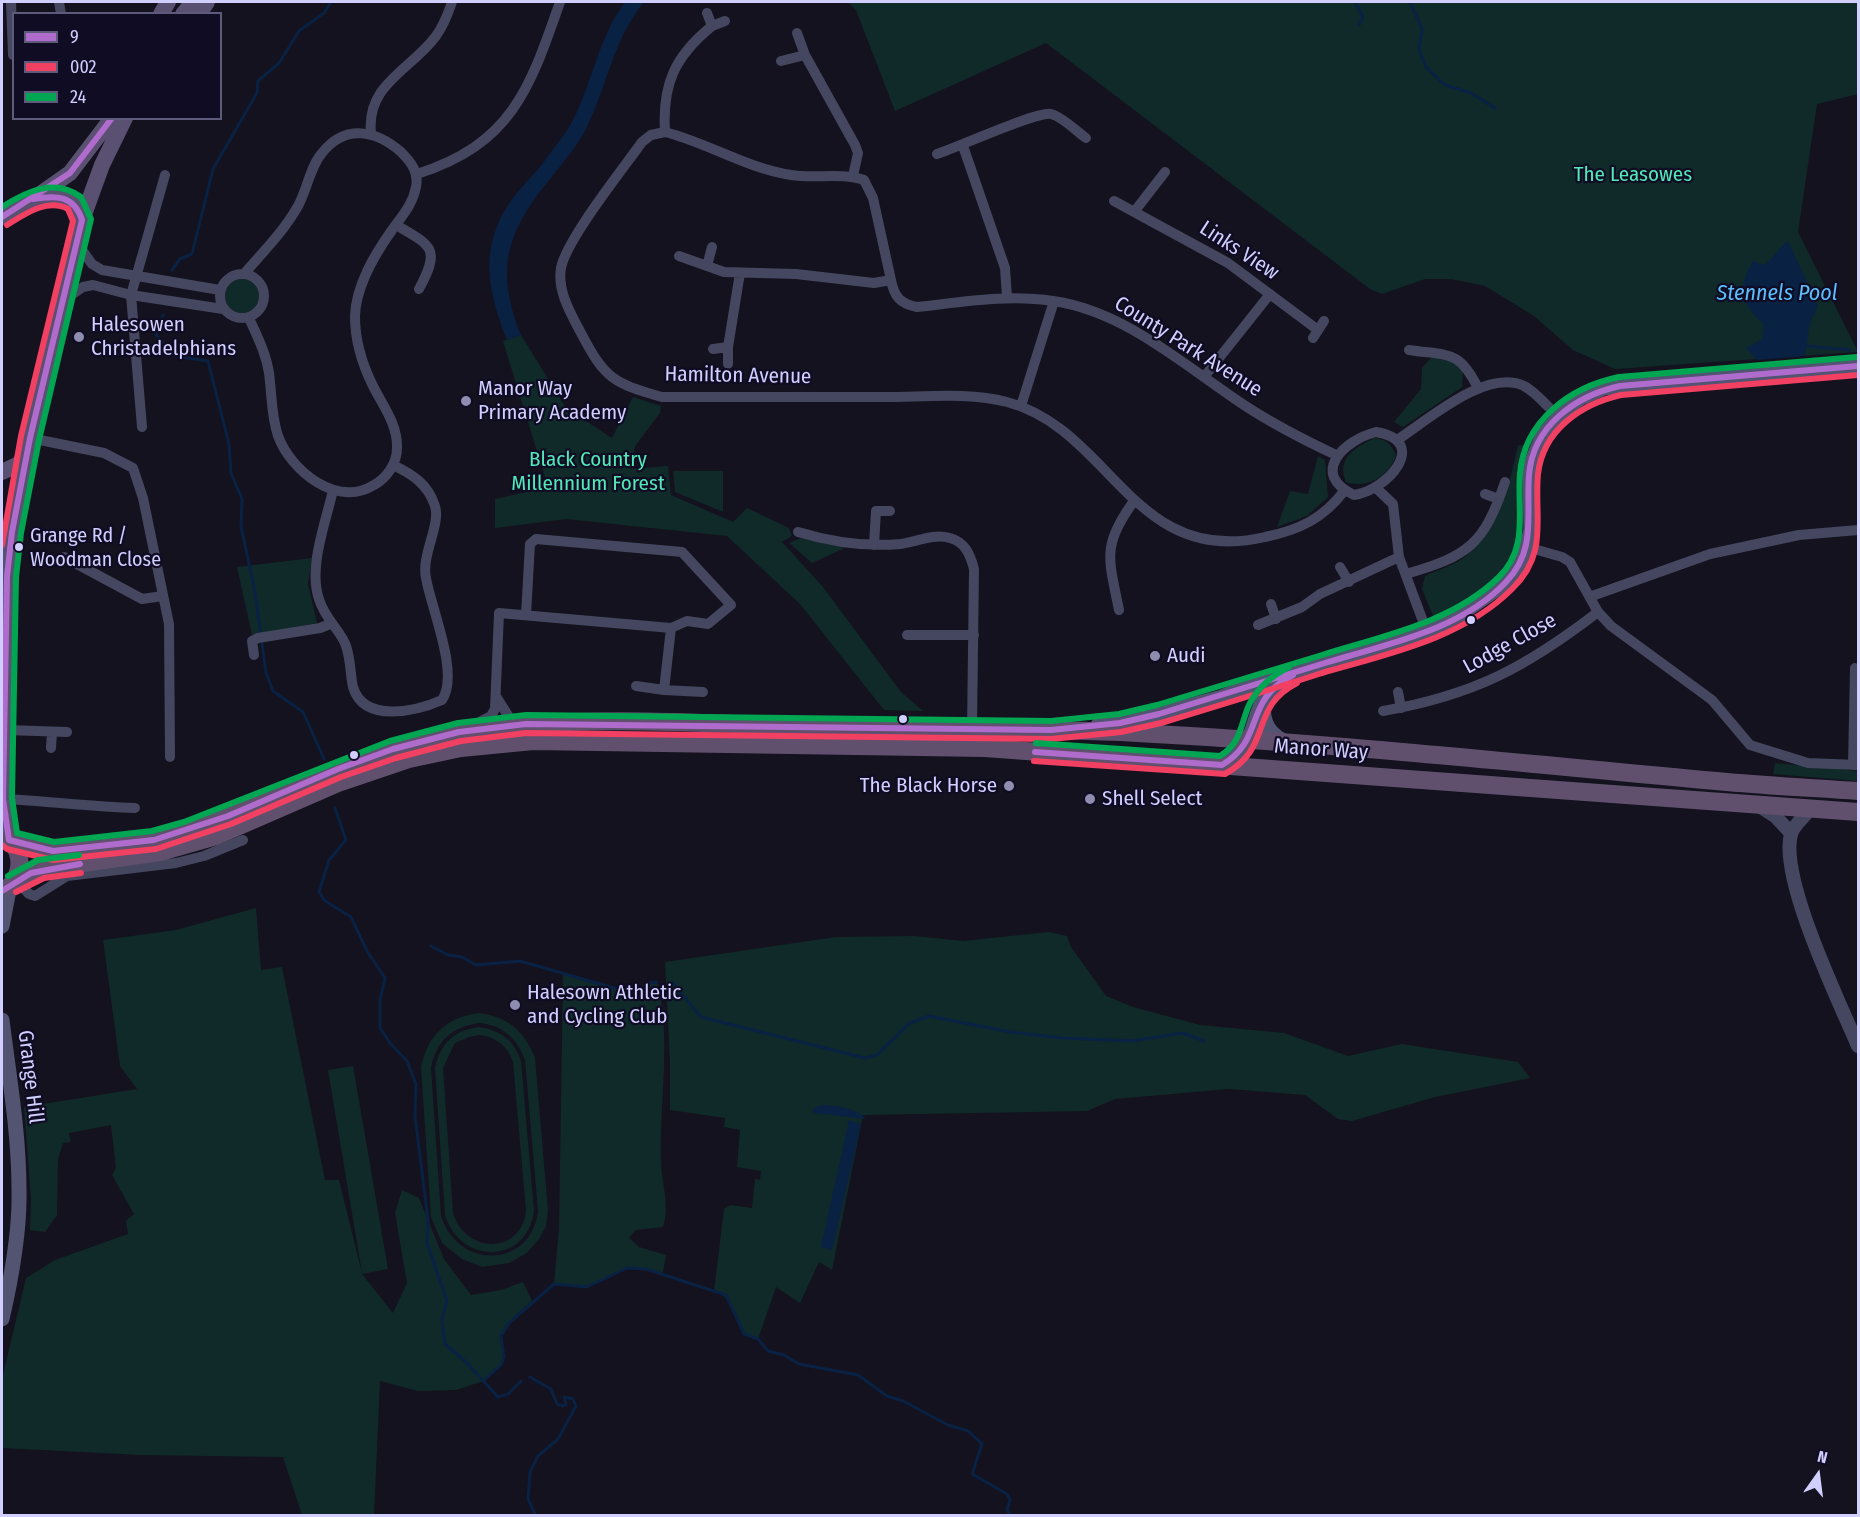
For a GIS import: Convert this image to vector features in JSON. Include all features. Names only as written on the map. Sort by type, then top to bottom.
[{"type":"highway","name":"Manor Way","points":[[8,839],[41,850],[64,851],[108,847],[176,834],[228,816],[338,769],[393,749],[459,732],[526,724],[1051,730],[1250,741],[1858,791]]},
{"type":"highway","name":"Manor Way","points":[[11,884],[41,869],[89,868],[160,852],[216,836],[338,783],[403,760],[461,748],[533,741],[985,748],[1858,812]]},
{"type":"highway","points":[[8,839],[20,860],[11,884]]},
{"type":"main road","points":[[2,217],[33,199],[70,172],[110,120]]},
{"type":"main road","points":[[8,839],[3,799],[7,576],[12,532],[29,443],[82,220],[102,165],[124,120]]},
{"type":"main road","points":[[33,199],[55,195],[69,199],[80,212],[82,220]]},
{"type":"main road","points":[[1051,730],[1136,720],[1222,697],[1246,687],[1427,632],[1459,615],[1506,583],[1520,565],[1532,530],[1530,466],[1543,435],[1558,417],[1581,398],[1604,388],[1858,366]]},
{"type":"main road","points":[[2,472],[19,464],[29,443]]},
{"type":"main road","points":[[1222,765],[1241,754],[1250,741],[1264,698],[1275,686],[1294,674]]},
{"type":"main road","points":[[1246,687],[1257,689],[1264,698],[1264,720],[1268,730],[1292,745]]},
{"type":"main road","points":[[2,926],[11,884]]},
{"type":"main road","name":"Grange Hill","points":[[2,1020],[17,1147],[19,1193],[9,1289],[2,1319]]},
{"type":"street","points":[[11,2],[12,28]]},
{"type":"street","points":[[371,133],[369,115],[374,102],[384,87],[436,36],[452,2]]},
{"type":"street","points":[[417,174],[447,164],[478,145],[511,114],[528,87],[542,55],[560,2]]},
{"type":"street","points":[[707,13],[712,26]]},
{"type":"street","points":[[679,256],[707,266],[740,273],[796,274],[874,283],[891,280],[873,198],[864,180],[853,176],[813,177],[747,165],[665,132],[665,103],[677,62],[686,49],[712,26],[725,21]]},
{"type":"street","points":[[797,33],[805,55],[855,145],[858,153],[853,176]]},
{"type":"street","points":[[781,61],[805,55]]},
{"type":"street","points":[[937,154],[963,146],[1037,114],[1052,114],[1086,138]]},
{"type":"street","name":"Hamilton Avenue","points":[[665,132],[651,135],[642,142],[578,234],[561,269],[561,285],[569,311],[602,368],[622,386],[662,397],[956,397],[993,399],[1021,406],[1058,428],[1082,447],[1134,501],[1173,529],[1191,535],[1239,541],[1257,539],[1299,528],[1332,507],[1344,490]]},
{"type":"street","points":[[223,309],[219,299],[220,290],[228,278],[244,274],[277,236],[298,206],[321,154],[330,144],[348,134],[371,133],[401,152],[413,165],[417,174],[417,186],[409,208],[371,264],[360,290],[355,314],[360,354],[395,429],[397,450],[393,465],[380,481],[365,490],[349,493],[333,490],[306,474],[282,445],[271,410],[269,372],[264,349],[249,318]]},
{"type":"street","points":[[963,146],[1005,268],[1007,297]]},
{"type":"street","points":[[1134,212],[1165,172]]},
{"type":"street","points":[[142,427],[131,295],[165,175]]},
{"type":"street","name":"Links View","points":[[1114,201],[1228,263],[1318,330]]},
{"type":"street","points":[[396,225],[428,244],[432,250],[432,261],[419,289]]},
{"type":"street","points":[[76,243],[92,264],[102,270],[220,290]]},
{"type":"street","points":[[707,266],[712,247]]},
{"type":"street","points":[[728,364],[728,347],[740,273]]},
{"type":"street","points":[[62,302],[83,287],[93,285],[131,295],[223,309],[233,316],[249,318],[260,309],[263,290],[256,279],[244,274]]},
{"type":"street","name":"County Park Avenue","points":[[891,280],[893,292],[899,299],[905,305],[917,307],[1007,297],[1054,301],[1090,310],[1122,325],[1289,433],[1336,455]]},
{"type":"street","points":[[1204,377],[1270,294]]},
{"type":"street","points":[[1021,406],[1053,312],[1054,301]]},
{"type":"street","points":[[713,349],[728,347]]},
{"type":"street","points":[[1409,350],[1455,357],[1467,367],[1478,388]]},
{"type":"street","points":[[1397,441],[1478,388],[1493,383],[1522,385],[1558,417]]},
{"type":"street","points":[[1367,434],[1387,434],[1397,441],[1402,450],[1400,465],[1395,472],[1375,487],[1354,495],[1344,490],[1336,482],[1333,472],[1336,455],[1348,444],[1367,434]]},
{"type":"street","points":[[29,443],[104,453],[132,468],[143,498],[169,624],[170,757]]},
{"type":"street","points":[[333,490],[318,557],[316,582],[318,598],[330,624],[345,642],[354,689],[364,703],[386,713],[442,700],[447,693],[442,634],[425,575],[426,554],[437,512],[432,497],[421,482],[393,465]]},
{"type":"street","points":[[1406,574],[1457,555],[1475,542],[1492,520],[1505,482]]},
{"type":"street","points":[[1375,487],[1393,504],[1399,557],[1427,632]]},
{"type":"street","points":[[1485,494],[1499,499]]},
{"type":"street","points":[[1119,610],[1108,553],[1117,525],[1134,501]]},
{"type":"street","points":[[874,545],[872,507],[890,511]]},
{"type":"street","points":[[1592,596],[1710,554],[1799,535],[1858,530]]},
{"type":"street","points":[[798,532],[827,541],[874,545],[901,544],[938,536],[951,538],[968,550],[974,569],[972,729]]},
{"type":"street","points":[[459,732],[491,716],[497,698],[498,613],[671,628],[687,621],[708,624],[731,605],[682,552],[536,539],[530,544],[526,615]]},
{"type":"street","points":[[1527,548],[1562,556],[1570,562],[1592,596],[1598,612],[1611,626],[1712,700],[1750,745],[1808,763],[1856,765],[1857,668],[1842,668]]},
{"type":"street","points":[[64,556],[142,599],[163,596]]},
{"type":"street","points":[[1258,625],[1276,619],[1399,557]]},
{"type":"street","points":[[1340,567],[1348,582]]},
{"type":"street","points":[[1271,604],[1276,619]]},
{"type":"street","name":"Lodge Close","points":[[1383,711],[1434,701],[1484,685],[1556,644],[1598,612]]},
{"type":"street","points":[[254,655],[252,641],[330,624]]},
{"type":"street","points":[[664,690],[671,628]]},
{"type":"street","points":[[907,634],[922,628],[974,635]]},
{"type":"street","points":[[636,686],[703,692]]},
{"type":"street","points":[[1398,692],[1401,708]]},
{"type":"street","points":[[497,698],[509,717],[526,724]]},
{"type":"street","points":[[6,730],[67,732]]},
{"type":"street","points":[[51,748],[52,732]]},
{"type":"street","points":[[3,799],[63,802],[87,807],[135,808]]},
{"type":"street","points":[[1758,806],[1775,816],[1791,833]]},
{"type":"street","points":[[1810,809],[1791,833],[1790,870],[1817,948],[1858,1046]]},
{"type":"street","points":[[89,868],[192,860],[243,840]]},
{"type":"green space","name":"The Leasowes","points":[[848,2],[1858,2],[1858,94],[1817,104],[1798,232],[1858,352],[1615,369],[1573,350],[1534,316],[1485,286],[1451,279],[1425,279],[1382,294],[1370,289],[1046,43],[895,111],[856,10]]},
{"type":"green space","points":[[242,279],[254,284],[259,296],[254,308],[242,313],[230,308],[225,296],[230,284]]},
{"type":"green space","name":"Black Country Millennium Forest","points":[[521,335],[566,408],[612,438],[633,397],[661,406],[660,413],[635,446],[630,469],[668,466],[671,495],[733,522],[747,508],[789,528],[792,536],[782,542],[823,587],[901,692],[923,711],[884,710],[800,604],[727,536],[566,519],[495,528],[495,499],[548,487],[503,341]]},
{"type":"green space","points":[[1432,357],[1453,362],[1463,372],[1462,387],[1403,427],[1394,422],[1421,389],[1422,368]]},
{"type":"green space","points":[[1374,438],[1385,441],[1392,448],[1396,455],[1393,463],[1383,475],[1369,482],[1354,484],[1346,482],[1343,466],[1345,460],[1354,450]]},
{"type":"green space","points":[[1518,445],[1527,446],[1525,515],[1520,542],[1513,557],[1504,571],[1479,594],[1434,618],[1422,589],[1425,576],[1462,559],[1478,545],[1487,533],[1507,491]]},
{"type":"green space","points":[[1318,456],[1325,460],[1328,497],[1307,516],[1277,527],[1290,491],[1308,494]]},
{"type":"green space","points":[[673,471],[723,471],[723,512],[675,492]]},
{"type":"green space","points":[[801,538],[845,548],[812,563],[789,543]]},
{"type":"green space","points":[[312,558],[308,584],[317,623],[252,635],[237,567]]},
{"type":"green space","points":[[1775,763],[1858,771],[1858,781],[1773,774]]},
{"type":"green space","points":[[256,908],[261,970],[282,967],[325,1180],[339,1180],[362,1273],[328,1070],[353,1066],[388,1269],[362,1274],[393,1313],[407,1283],[395,1213],[402,1190],[419,1198],[444,1259],[471,1295],[501,1290],[523,1282],[532,1301],[518,1313],[502,1336],[504,1357],[501,1365],[483,1381],[456,1390],[418,1391],[380,1381],[374,1515],[302,1515],[283,1457],[140,1455],[2,1448],[2,1379],[26,1278],[55,1260],[128,1234],[126,1221],[134,1214],[112,1175],[116,1168],[111,1125],[69,1133],[71,1142],[63,1143],[58,1159],[57,1215],[45,1232],[30,1230],[31,1198],[24,1107],[137,1089],[120,1066],[103,940],[176,930]]},
{"type":"green space","points":[[1049,932],[1067,936],[1071,947],[1106,996],[1133,1007],[1200,1025],[1284,1033],[1348,1056],[1402,1044],[1518,1062],[1530,1078],[1435,1097],[1352,1121],[1338,1119],[1305,1095],[1229,1089],[1115,1099],[1087,1111],[863,1115],[832,1270],[819,1262],[800,1303],[776,1287],[758,1339],[744,1334],[729,1303],[714,1291],[724,1209],[730,1205],[752,1208],[755,1179],[760,1180],[761,1171],[737,1167],[740,1130],[724,1127],[725,1118],[670,1110],[665,962],[836,937],[915,936],[963,941]]},
{"type":"green space","points":[[563,973],[614,988],[639,991],[648,983],[657,982],[664,1025],[661,1163],[666,1212],[663,1227],[636,1230],[629,1238],[639,1247],[666,1255],[663,1273],[627,1268],[587,1287],[554,1284],[559,1228]]},
{"type":"green space","points":[[478,1013],[506,1021],[514,1026],[531,1048],[535,1058],[548,1211],[546,1226],[527,1253],[509,1263],[482,1267],[462,1259],[442,1243],[431,1217],[421,1067],[428,1046],[440,1030],[467,1015]],"holes":[[[487,1024],[508,1034],[518,1045],[525,1060],[538,1211],[533,1230],[522,1244],[509,1252],[493,1256],[477,1253],[462,1246],[450,1234],[441,1216],[431,1068],[433,1058],[441,1043],[453,1032],[469,1025]]]},
{"type":"green space","points":[[479,1027],[505,1037],[514,1047],[521,1061],[534,1211],[529,1229],[519,1241],[507,1249],[492,1252],[478,1250],[464,1243],[453,1231],[445,1215],[435,1068],[445,1045],[455,1035]],"holes":[[[485,1036],[505,1047],[513,1062],[526,1211],[522,1225],[514,1236],[504,1242],[492,1244],[480,1242],[469,1236],[459,1226],[453,1213],[443,1068],[455,1043],[469,1037]]]},
{"type":"water","points":[[625,2],[644,2],[625,31],[587,127],[575,147],[523,217],[509,252],[508,290],[521,335],[507,340],[496,310],[490,279],[489,263],[495,232],[509,203],[543,163],[573,121],[609,28]]},
{"type":"water","name":"Stennels Pool","points":[[1788,241],[1818,306],[1810,323],[1805,356],[1757,360],[1746,348],[1762,339],[1764,325],[1746,302],[1744,280],[1753,261],[1764,265]]},
{"type":"water","points":[[821,1105],[851,1110],[866,1119],[814,1113],[812,1110]]},
{"type":"water","points":[[849,1120],[861,1124],[832,1250],[821,1247]]},
{"type":"waterway","points":[[172,270],[180,259],[192,254],[213,169],[257,93],[258,81],[279,63],[299,31],[324,13],[331,2]]},
{"type":"waterway","points":[[1355,2],[1363,17],[1359,25]]},
{"type":"waterway","points":[[1410,2],[1422,29],[1419,49],[1426,67],[1445,85],[1471,93],[1495,108]]},
{"type":"waterway","points":[[163,315],[156,335],[175,356],[208,361],[229,444],[231,473],[242,499],[241,526],[255,592],[266,673],[273,691],[303,712],[324,759]]},
{"type":"waterway","points":[[1807,346],[1850,350]]},
{"type":"waterway","points":[[335,808],[346,840],[329,860],[319,892],[325,901],[351,917],[367,951],[385,978],[380,1000],[380,1028],[407,1061],[416,1084],[415,1116],[428,1220],[427,1243],[447,1301],[442,1318],[445,1344],[466,1362],[498,1397],[508,1394],[521,1381]]},
{"type":"waterway","points":[[431,946],[448,955],[462,957],[476,965],[520,961],[614,988],[639,991],[648,983],[657,982]]},
{"type":"waterway","points":[[672,982],[701,1017],[865,1058],[877,1055],[910,1023],[929,1016],[1010,1032],[1063,1038],[1132,1041],[1182,1033],[1204,1041]]},
{"type":"waterway","points":[[483,1381],[501,1365],[504,1357],[501,1336],[508,1324],[554,1284],[587,1287],[627,1268],[646,1269],[726,1295],[744,1334],[758,1339],[768,1351],[784,1355],[799,1364],[858,1375],[887,1396],[903,1401],[948,1425],[968,1431],[982,1444],[972,1474],[1007,1494],[1010,1500],[1007,1510],[1011,1516]]},
{"type":"waterway","points":[[530,1377],[551,1389],[557,1404],[563,1406],[566,1404],[564,1397],[573,1399],[576,1406],[558,1439],[538,1456],[530,1472],[528,1499],[536,1516]]},
{"type":"transit line","name":"9","points":[[2,217],[70,173],[110,120]]},
{"type":"transit line","name":"24","points":[[2,207],[31,192],[61,188],[81,197],[91,219],[39,440],[21,533],[16,577],[12,798],[17,833],[54,842],[152,831],[184,822],[390,741],[458,723],[526,715],[1051,721],[1119,714],[1157,705],[1392,634],[1438,617],[1480,593],[1499,577],[1515,554],[1520,528],[1520,474],[1523,455],[1530,438],[1553,409],[1583,389],[1619,377],[1857,357]]},
{"type":"transit line","name":"9","points":[[33,199],[57,197],[69,201],[79,212],[82,220],[30,438],[12,532],[7,576],[3,799],[9,840],[53,851],[154,840],[228,816],[338,769],[393,749],[459,732],[526,724],[1051,730],[1120,723],[1159,714],[1421,634],[1467,613],[1488,599],[1516,570],[1522,557],[1528,531],[1529,475],[1532,458],[1539,442],[1559,416],[1587,397],[1620,386],[1858,366]]},
{"type":"transit line","name":"002","points":[[2,545],[21,436],[73,221],[68,209],[52,205],[36,209],[7,225]]},
{"type":"transit line","name":"002","points":[[2,845],[7,849],[53,860],[156,849],[231,824],[341,777],[396,758],[461,741],[526,733],[1051,739],[1121,732],[1161,723],[1423,643],[1470,621],[1492,606],[1524,576],[1531,562],[1537,534],[1538,474],[1547,444],[1566,421],[1592,405],[1621,395],[1858,375]]},
{"type":"transit line","name":"24","points":[[1036,743],[1220,756],[1236,740],[1249,705],[1261,687],[1276,674],[1289,667]]},
{"type":"transit line","name":"9","points":[[1035,752],[1222,765],[1236,755],[1244,744],[1267,696],[1277,685],[1293,675]]},
{"type":"transit line","name":"002","points":[[1034,761],[1225,774],[1250,752],[1272,704],[1282,693],[1297,683]]},
{"type":"transit line","name":"24","points":[[8,876],[38,860],[79,855]]},
{"type":"transit line","name":"9","points":[[2,891],[31,873],[80,864]]},
{"type":"transit line","name":"002","points":[[16,892],[44,878],[81,873]]},
{"type":"place","name":"Halesowen Christadelphians","points":[[79,337]]},
{"type":"place","name":"Manor Way Primary Academy","points":[[466,401]]},
{"type":"place","name":"Grange Rd / Woodman Close","points":[[19,547]]},
{"type":"place","name":"Audi","points":[[1155,656]]},
{"type":"place","name":"The Black Horse","points":[[1009,786]]},
{"type":"place","name":"Shell Select","points":[[1090,799]]},
{"type":"place","name":"Halesown Athletic and Cycling Club","points":[[515,1005]]}]
